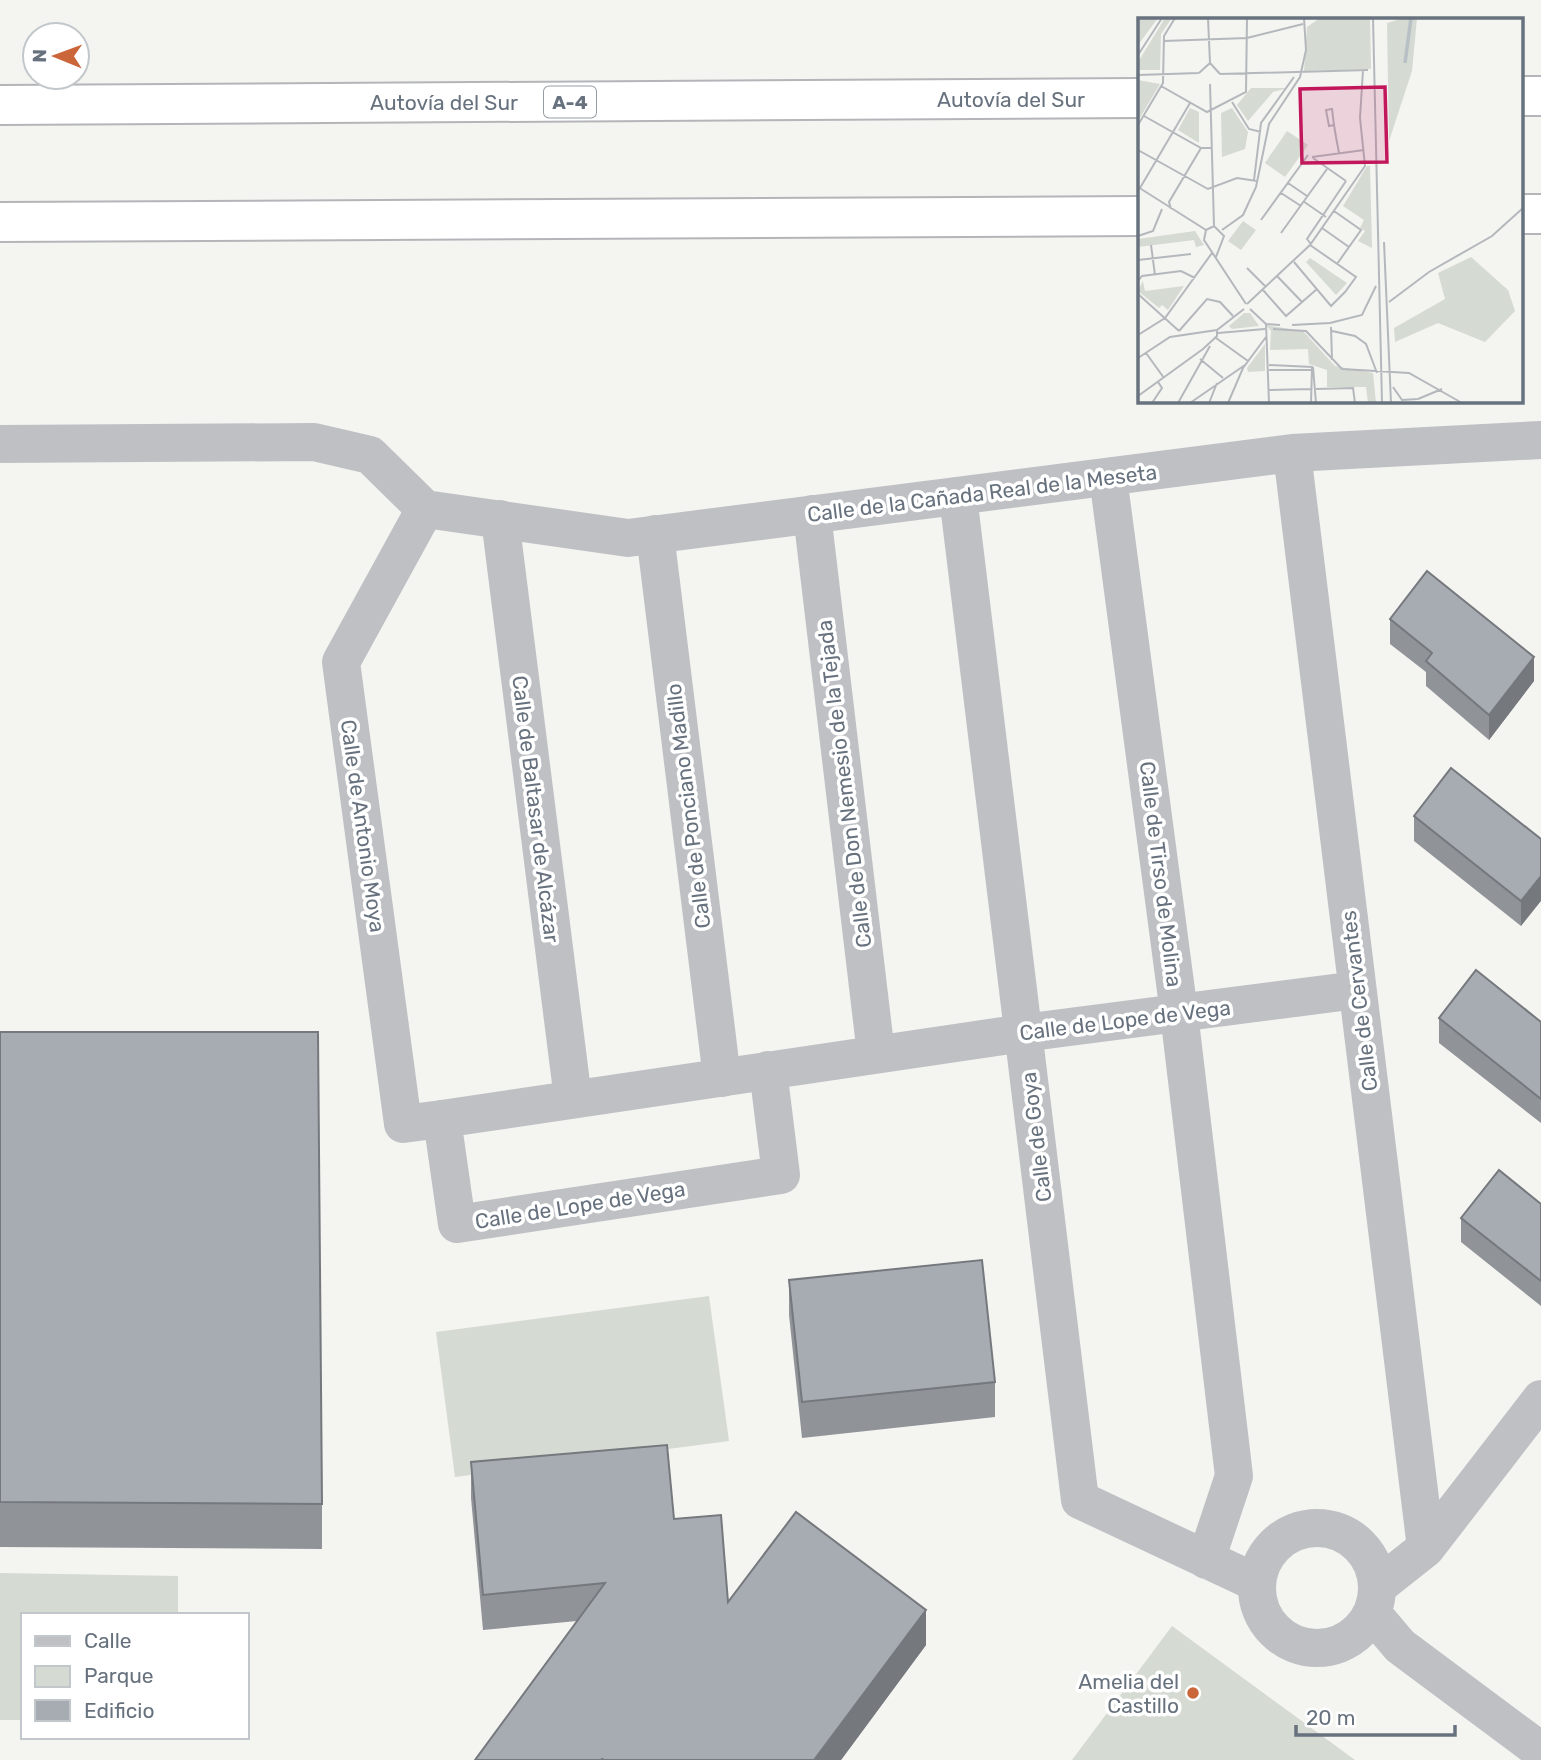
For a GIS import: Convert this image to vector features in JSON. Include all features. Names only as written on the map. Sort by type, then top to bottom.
[{"type":"highway","name":"Autovía del Sur","points":[[0,105],[1138,98]]},
{"type":"highway","points":[[0,222],[1138,216]]},
{"type":"street","name":"Calle de la Cañada Real de la Meseta","points":[[425,509],[628,538],[1292,453],[1541,440]]},
{"type":"street","points":[[0,444],[314,442],[370,456],[425,509]]},
{"type":"street","name":"Calle de Cervantes","points":[[1292,453],[1426,1548]]},
{"type":"street","name":"Calle de Tirso de Molina","points":[[1108,477],[1179,1013],[1234,1476],[1206,1560]]},
{"type":"street","name":"Calle de Goya","points":[[958,496],[1080,1500],[1257,1583]]},
{"type":"street","name":"Calle de Antonio Moya","points":[[425,509],[341,662],[403,1124],[442,1119]]},
{"type":"street","name":"Calle de Don Nemesio de la Tejada","points":[[812,514],[876,1054]]},
{"type":"street","name":"Calle de Baltasar de Alcázar","points":[[500,519],[573,1099]]},
{"type":"street","name":"Calle de Ponciano Madillo","points":[[655,534],[722,1077]]},
{"type":"street","name":"Calle de Lope de Vega","points":[[768,1070],[781,1175],[457,1224],[442,1119],[573,1099],[722,1077],[768,1070],[876,1054],[1023,1033],[1357,990]]},
{"type":"street","points":[[1541,1399],[1426,1548],[1375,1599],[1360,1630],[1343,1642],[1324,1648],[1302,1646],[1284,1637],[1268,1623],[1260,1604],[1257,1583],[1262,1564],[1273,1546],[1289,1534],[1308,1528],[1328,1528],[1348,1535],[1363,1548],[1374,1566],[1375,1599],[1400,1646],[1541,1751]]},
{"type":"green space","points":[[709,1296],[729,1441],[455,1477],[436,1332]]},
{"type":"green space","points":[[0,1573],[178,1576],[178,1613],[21,1613],[21,1720],[0,1720]]},
{"type":"green space","name":"Amelia del Castillo","points":[[1172,1626],[1355,1760],[1072,1760]]},
{"type":"building","points":[[1427,571],[1534,657],[1489,715],[1426,661],[1432,653],[1390,619]]},
{"type":"building","points":[[1451,768],[1541,839],[1541,876],[1521,901],[1414,816]]},
{"type":"building","points":[[1476,970],[1541,1022],[1541,1099],[1439,1018]]},
{"type":"building","points":[[0,1032],[318,1032],[322,1504],[0,1502]]},
{"type":"building","points":[[1499,1170],[1541,1204],[1541,1281],[1461,1218]]},
{"type":"building","points":[[982,1260],[995,1382],[802,1402],[789,1280]]},
{"type":"building","points":[[667,1445],[674,1519],[721,1515],[728,1602],[796,1512],[926,1610],[814,1760],[475,1760],[605,1583],[483,1595],[471,1462]]},
{"type":"place","name":"Amelia del Castillo","points":[[1193,1693]]}]
